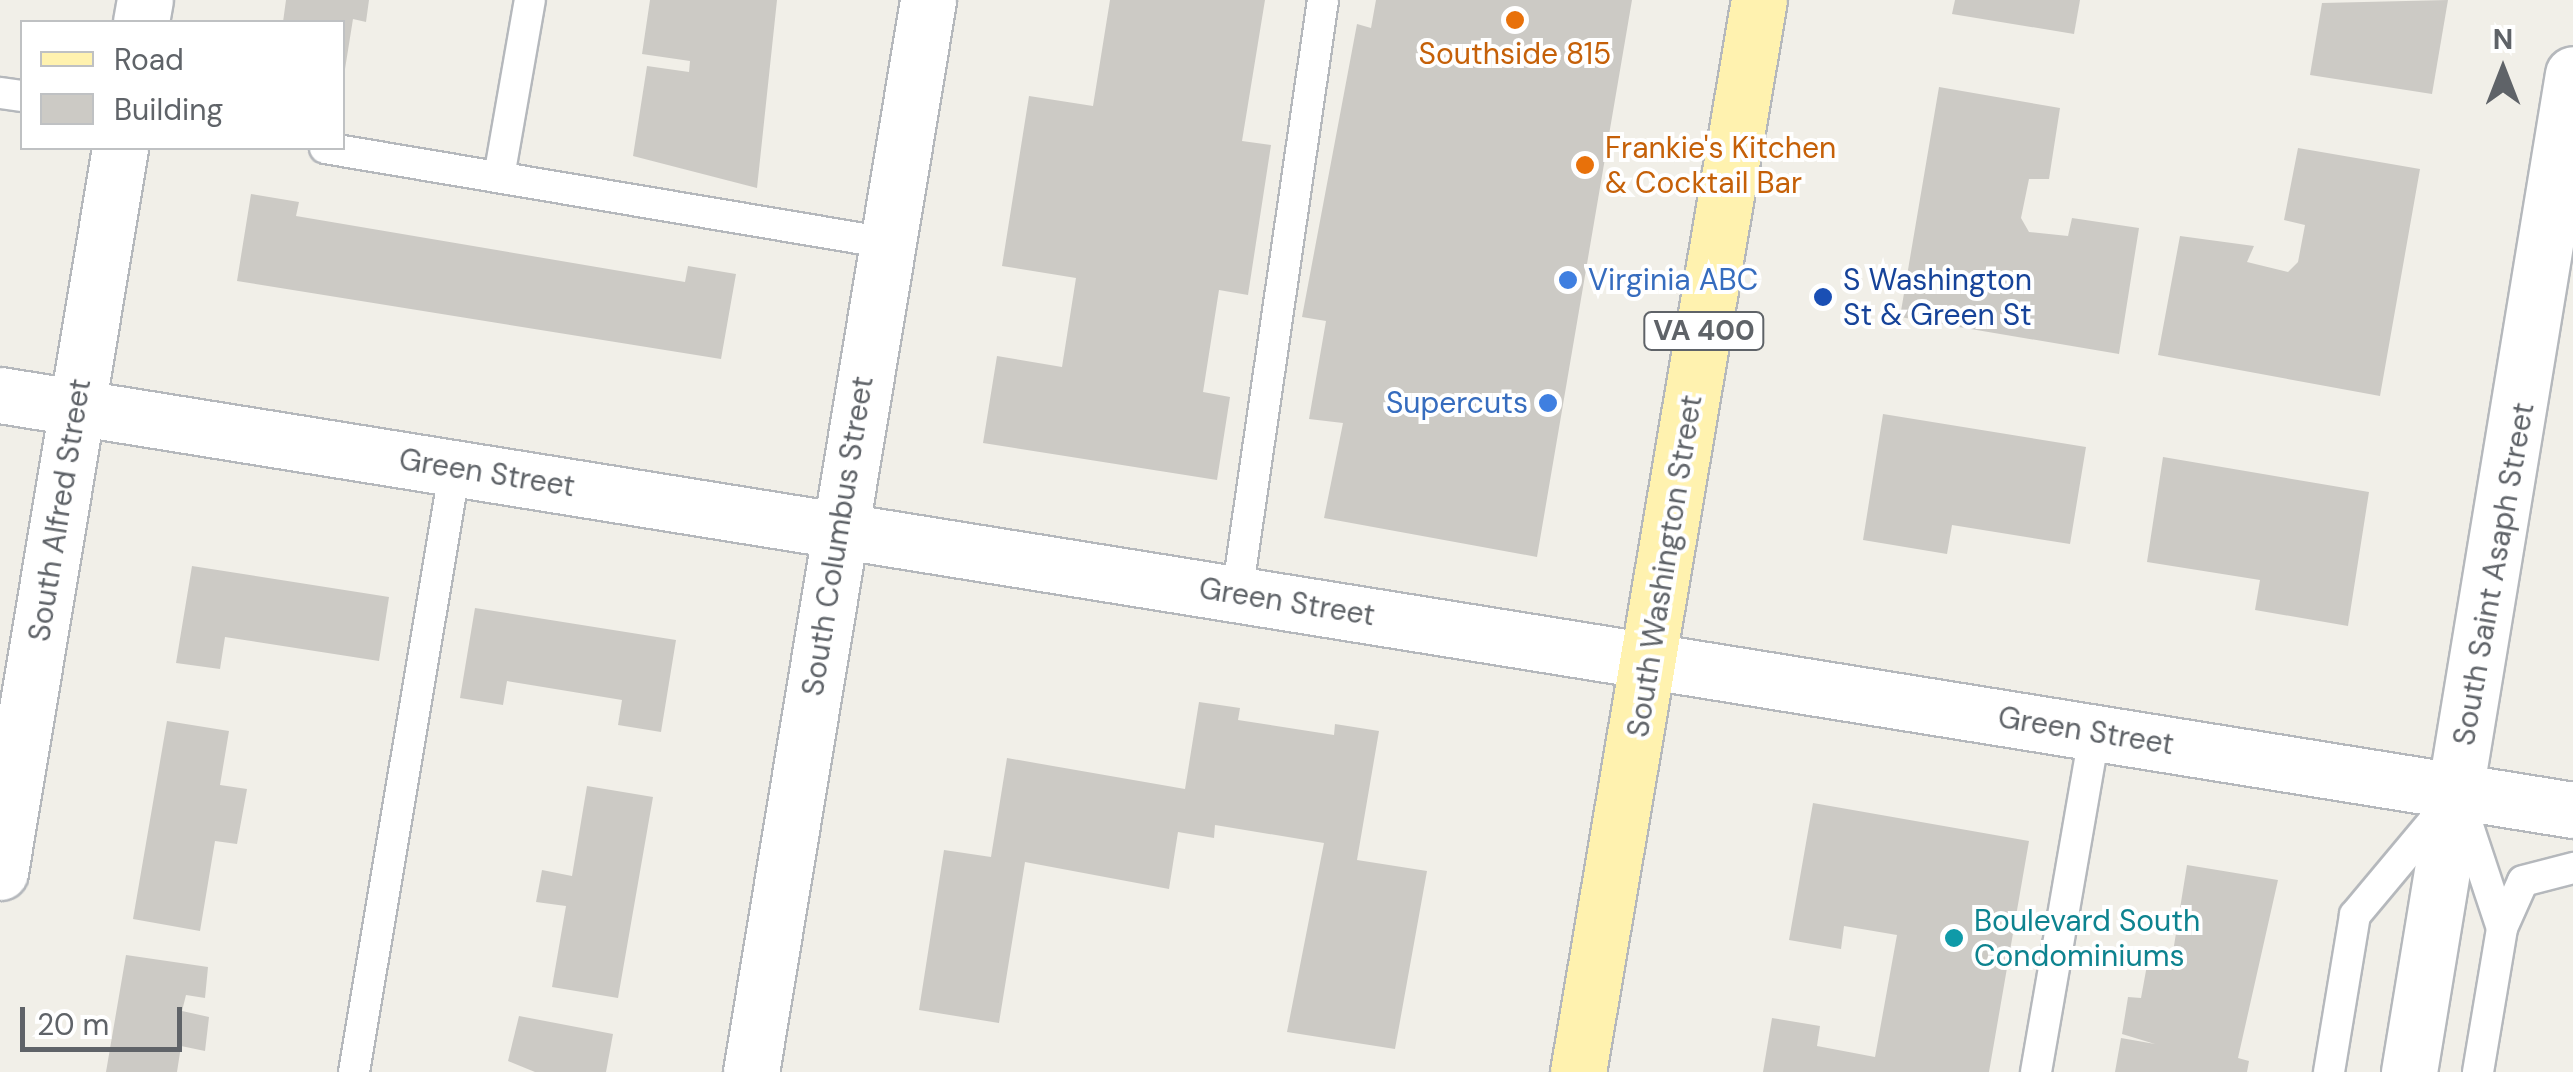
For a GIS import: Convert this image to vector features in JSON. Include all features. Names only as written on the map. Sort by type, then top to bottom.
[{"type":"main road","name":"South Washington Street","points":[[1578,1072],[1759,0]]},
{"type":"street","name":"South Columbus Street","points":[[751,1072],[928,0]]},
{"type":"street","name":"South Saint Asaph Street","points":[[2409,1072],[2573,74]]},
{"type":"street","name":"South Alfred Street","points":[[0,872],[16,680],[76,408],[120,150]]},
{"type":"street","name":"Green Street","points":[[0,395],[2573,810]]},
{"type":"lane","points":[[499,177],[530,0]]},
{"type":"lane","points":[[1237,594],[1323,0]]},
{"type":"lane","points":[[337,150],[886,244]]},
{"type":"lane","points":[[354,1072],[455,468]]},
{"type":"lane","points":[[2036,1072],[2095,732]]},
{"type":"lane","points":[[2457,792],[2502,928]]},
{"type":"lane","points":[[2329,1072],[2356,914],[2457,792]]},
{"type":"lane","points":[[2478,1072],[2502,928],[2524,881],[2573,868]]},
{"type":"building","points":[[286,0],[369,0],[366,22],[353,19],[345,69],[345,20],[283,20]]},
{"type":"building","points":[[650,0],[777,0],[757,188],[633,156],[647,66],[689,72],[690,61],[642,54]]},
{"type":"building","points":[[1110,0],[1265,0],[1242,141],[1271,145],[1248,295],[1219,290],[1203,392],[1230,397],[1217,480],[983,443],[997,356],[1062,367],[1076,278],[1002,266],[1029,96],[1093,106]]},
{"type":"building","points":[[1376,0],[1632,0],[1537,557],[1324,518],[1343,423],[1309,419],[1326,321],[1302,317],[1357,24],[1371,28]]},
{"type":"building","points":[[1955,0],[2080,0],[2074,34],[1952,14]]},
{"type":"building","points":[[2448,0],[2432,94],[2310,75],[2322,3]]},
{"type":"building","points":[[1939,87],[2060,108],[2049,179],[2029,179],[2021,218],[2029,232],[2068,236],[2072,218],[2139,228],[2119,354],[1900,317]]},
{"type":"building","points":[[2298,148],[2420,169],[2380,396],[2158,355],[2180,236],[2254,246],[2247,262],[2288,272],[2298,262],[2305,225],[2284,220]]},
{"type":"building","points":[[251,194],[299,202],[296,216],[685,282],[688,266],[736,274],[721,359],[237,281]]},
{"type":"building","points":[[1883,414],[2086,447],[2070,544],[1952,525],[1947,554],[1863,540]]},
{"type":"building","points":[[2163,457],[2369,492],[2348,626],[2255,610],[2260,580],[2147,562]]},
{"type":"building","points":[[192,566],[389,597],[379,661],[225,637],[220,669],[176,663]]},
{"type":"building","points":[[475,608],[676,640],[661,732],[618,725],[622,700],[507,681],[503,705],[460,698]]},
{"type":"building","points":[[1199,702],[1240,708],[1238,720],[1334,735],[1335,724],[1379,731],[1357,860],[1427,871],[1395,1049],[1287,1032],[1324,843],[1215,825],[1214,838],[1178,832],[1169,889],[1025,862],[999,1023],[919,1010],[944,850],[991,857],[1007,758],[1185,789]]},
{"type":"building","points":[[167,721],[229,731],[220,785],[247,789],[237,844],[215,841],[200,931],[133,919]]},
{"type":"building","points":[[587,786],[653,797],[618,998],[552,987],[566,906],[536,902],[542,870],[572,876]]},
{"type":"building","name":"Boulevard South Condominiums","points":[[1813,803],[2029,841],[1989,1072],[1763,1072],[1772,1018],[1820,1026],[1817,1046],[1875,1057],[1897,935],[1844,926],[1841,949],[1789,940]]},
{"type":"building","points":[[2187,865],[2278,880],[2238,1058],[2249,1061],[2247,1072],[2115,1072],[2121,1038],[2155,1044],[2122,1034],[2128,997],[2141,998],[2149,954],[2172,958]]},
{"type":"building","points":[[126,955],[208,967],[205,998],[186,995],[182,1011],[209,1017],[205,1051],[181,1046],[177,1072],[106,1072]]},
{"type":"building","points":[[519,1016],[613,1034],[606,1072],[535,1072],[508,1061]]},
{"type":"place","name":"Southside 815","points":[[1515,20]]},
{"type":"place","name":"Frankie's Kitchen & Cocktail Bar","points":[[1585,165]]},
{"type":"place","name":"Virginia ABC","points":[[1568,280]]},
{"type":"place","name":"S Washington St & Green St","points":[[1823,297]]},
{"type":"place","name":"Supercuts","points":[[1548,403]]},
{"type":"place","name":"Boulevard South Condominiums","points":[[1954,938]]}]
